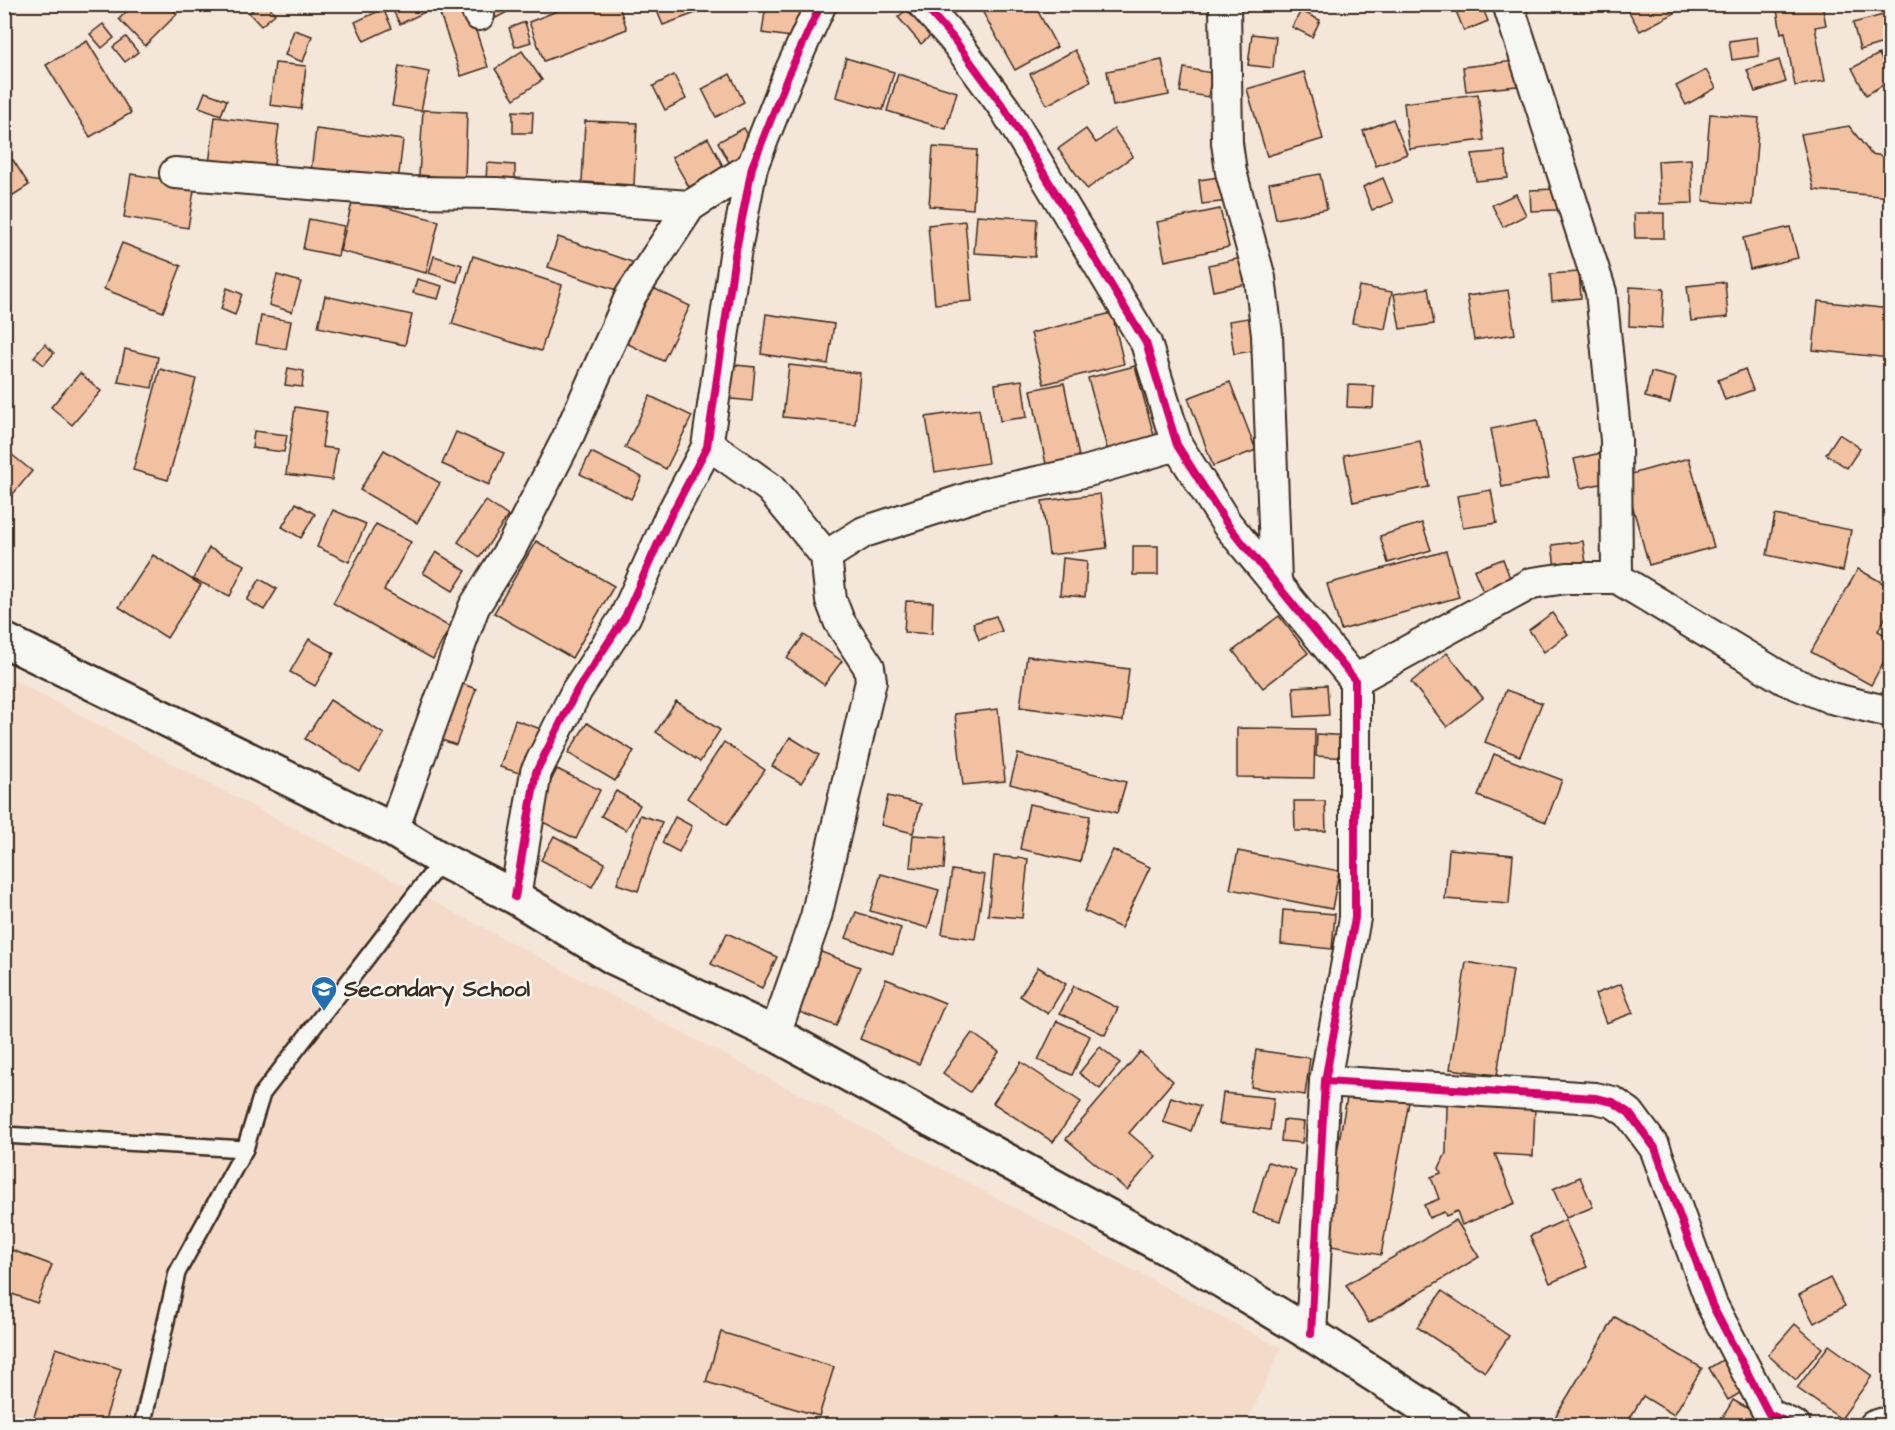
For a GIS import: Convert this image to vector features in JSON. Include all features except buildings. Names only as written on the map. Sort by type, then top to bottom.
[{"type":"main road","points":[[4,640],[393,830],[442,860],[515,897],[613,957],[775,1034],[1168,1250],[1311,1334],[1454,1425]]},
{"type":"street","points":[[515,897],[536,772],[577,690],[625,617],[669,519],[708,444],[735,255],[752,167],[788,76],[821,4]]},
{"type":"street","points":[[923,4],[953,38],[1005,109],[1146,343],[1177,445],[1227,524],[1355,680],[1355,918],[1325,1081],[1311,1334]]},
{"type":"street","points":[[1225,4],[1227,143],[1232,172],[1260,278],[1267,334],[1276,581]]},
{"type":"street","points":[[1508,4],[1601,292],[1616,440],[1617,578]]},
{"type":"street","points":[[393,830],[474,607],[511,548],[567,439],[631,295],[690,206],[752,167]]},
{"type":"street","points":[[175,173],[409,192],[496,193],[690,206]]},
{"type":"street","points":[[708,444],[770,488],[825,556],[831,600],[839,621],[869,667],[870,694],[862,717],[856,752],[816,917],[775,1034]]},
{"type":"street","points":[[825,556],[864,532],[981,494],[1088,471],[1177,445]]},
{"type":"street","points":[[1355,680],[1532,584],[1567,578],[1617,578],[1784,679],[1831,698],[1890,712]]},
{"type":"street","points":[[1325,1081],[1595,1098],[1613,1102],[1629,1113],[1655,1148],[1712,1305],[1769,1414],[1795,1425]]},
{"type":"street","points":[[1874,1425],[1890,1421]]},
{"type":"lane","points":[[142,1425],[177,1274],[245,1149],[262,1094],[442,860]]},
{"type":"lane","points":[[4,1135],[245,1149]]},
{"type":"shaded area","name":"Secondary School","points":[[4,675],[1281,1348],[1246,1425],[5,1425]]},
{"type":"cycle path","points":[[515,897],[536,772],[577,690],[625,617],[669,519],[707,447],[735,255],[752,167],[788,76],[821,4]]},
{"type":"cycle path","points":[[923,4],[953,38],[1005,109],[1146,343],[1177,445],[1227,524],[1355,680],[1355,918],[1325,1081],[1311,1334]]},
{"type":"cycle path","points":[[1325,1081],[1595,1098],[1613,1102],[1629,1113],[1655,1148],[1712,1305],[1769,1414],[1795,1426]]},
{"type":"place","name":"Secondary School","points":[[324,1012]]}]
